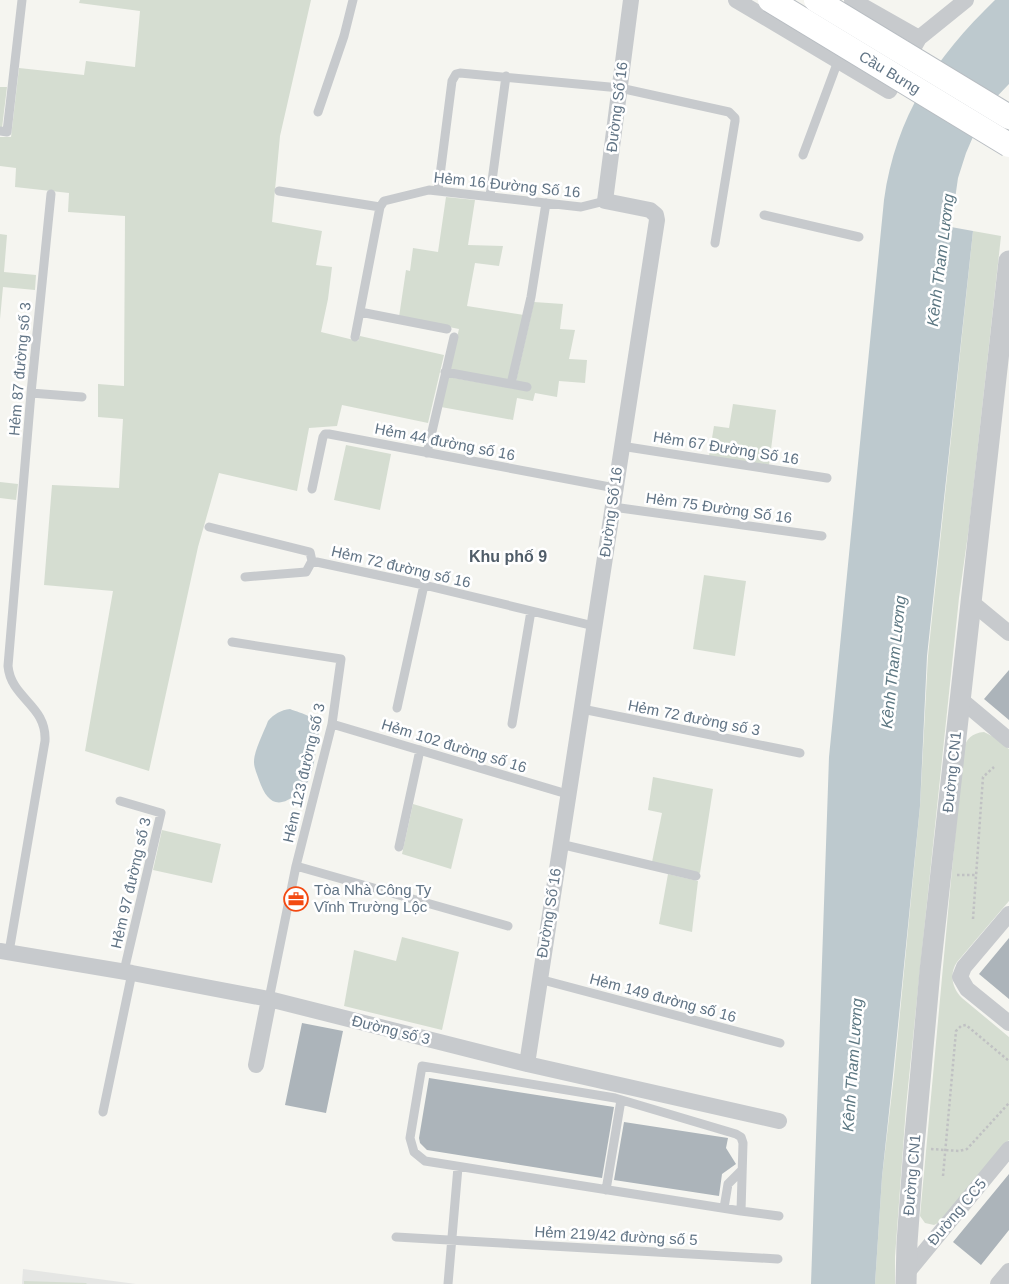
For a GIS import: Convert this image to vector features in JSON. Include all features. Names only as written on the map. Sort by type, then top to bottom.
[{"type":"main road","name":"Cầu Bưng","points":[[770,0],[1009,145]]},
{"type":"main road","name":"Cầu Bưng","points":[[816,0],[1009,117]]},
{"type":"street","name":"Đường Số 16","points":[[527,1064],[567,794],[582,709],[657,220],[654,212],[650,210],[605,201],[631,0]]},
{"type":"street","points":[[736,0],[889,91],[919,38],[966,0]]},
{"type":"street","points":[[852,0],[919,38]]},
{"type":"street","name":"Đường CN1","points":[[906,1279],[914,1147],[930,971],[970,601],[1005,335],[1009,261]]},
{"type":"street","points":[[970,601],[1007,628]]},
{"type":"street","points":[[960,698],[1009,740]]},
{"type":"street","points":[[1009,914],[964,967],[960,977],[967,989],[1009,1024]]},
{"type":"street","name":"Đường số 3","points":[[5,952],[128,972],[269,1000],[527,1064],[779,1121]]},
{"type":"street","points":[[256,1065],[269,1000]]},
{"type":"street","name":"Đường CC5","points":[[906,1279],[1009,1149]]},
{"type":"street","points":[[998,1284],[1009,1271]]},
{"type":"lane","points":[[0,131],[7,132],[22,0]]},
{"type":"lane","points":[[318,112],[344,36],[353,0]]},
{"type":"lane","points":[[803,155],[838,61]]},
{"type":"lane","points":[[438,190],[452,81],[456,74],[506,76],[620,88],[728,112],[734,118],[715,243]]},
{"type":"lane","points":[[490,196],[506,76]]},
{"type":"lane","name":"Hẻm 16 Đường Số 16","points":[[380,207],[384,201],[422,191],[438,190],[584,207],[605,201]]},
{"type":"lane","points":[[279,192],[380,207],[355,337]]},
{"type":"lane","name":"Hẻm 87 đường số 3","points":[[5,952],[46,736],[41,718],[13,684],[8,666],[31,393],[51,194]]},
{"type":"lane","points":[[511,384],[532,297],[546,203]]},
{"type":"lane","points":[[764,215],[859,237]]},
{"type":"lane","points":[[360,312],[447,329]]},
{"type":"lane","points":[[427,453],[454,338]]},
{"type":"lane","points":[[445,372],[527,387]]},
{"type":"lane","points":[[31,393],[82,397]]},
{"type":"lane","name":"Hẻm 44 đường số 16","points":[[312,489],[325,434],[615,488]]},
{"type":"lane","name":"Hẻm 67 Đường Số 16","points":[[621,446],[827,478]]},
{"type":"lane","name":"Hẻm 75 Đường Số 16","points":[[612,507],[822,536]]},
{"type":"lane","name":"Hẻm 72 đường số 16","points":[[209,527],[310,552],[312,561],[424,585],[594,626]]},
{"type":"lane","points":[[245,577],[306,572],[312,561]]},
{"type":"lane","points":[[397,708],[424,585]]},
{"type":"lane","points":[[512,724],[531,611]]},
{"type":"lane","name":"Hẻm 123 đường số 3","points":[[232,642],[341,659],[332,724],[296,866],[269,1000]]},
{"type":"lane","name":"Hẻm 72 đường số 3","points":[[582,709],[800,753]]},
{"type":"lane","name":"Hẻm 102 đường số 16","points":[[332,724],[567,794]]},
{"type":"lane","points":[[399,847],[420,750]]},
{"type":"lane","name":"Hẻm 97 đường số 3","points":[[120,801],[161,814],[128,972]]},
{"type":"lane","points":[[560,844],[696,876]]},
{"type":"lane","points":[[296,866],[508,926]]},
{"type":"lane","points":[[103,1112],[128,972]]},
{"type":"lane","name":"Hẻm 149 đường số 16","points":[[539,979],[780,1043]]},
{"type":"lane","points":[[741,1211],[743,1143],[739,1136],[621,1100],[422,1066],[410,1138],[417,1156],[424,1161],[741,1211],[779,1216]]},
{"type":"lane","points":[[606,1190],[621,1100]]},
{"type":"lane","points":[[448,1284],[458,1166]]},
{"type":"lane","points":[[724,1208],[728,1184],[742,1170]]},
{"type":"lane","name":"Hẻm 219/42 đường số 5","points":[[396,1237],[778,1259]]},
{"type":"path","points":[[973,920],[983,777],[994,767]]},
{"type":"path","points":[[943,1176],[956,1032],[961,1026],[966,1025],[1009,1061]]},
{"type":"path","points":[[945,1150],[959,1151],[967,1149],[1008,1105]]},
{"type":"shaded area","points":[[80,0],[311,0],[280,136],[272,222],[322,231],[316,265],[332,267],[321,332],[358,341],[360,336],[444,355],[428,423],[342,405],[337,426],[309,428],[297,491],[219,473],[198,547],[149,771],[85,751],[113,591],[44,585],[52,485],[119,488],[123,419],[98,417],[98,384],[124,386],[125,216],[68,212],[69,193],[15,187],[16,168],[0,166],[0,137],[11,137],[19,68],[84,75],[86,61],[135,67],[140,11],[79,3]]},
{"type":"shaded area","points":[[0,87],[7,87],[2,128],[0,128]]},
{"type":"shaded area","points":[[446,197],[475,200],[468,245],[503,246],[499,266],[475,263],[467,306],[524,315],[509,380],[449,370],[459,329],[399,317],[406,270],[410,271],[413,248],[438,252]]},
{"type":"shaded area","points":[[973,231],[1001,236],[969,527],[959,598],[906,1107],[895,1257],[895,1284],[875,1284],[882,1177],[894,1075],[920,806],[928,656]]},
{"type":"shaded area","points":[[0,234],[7,235],[4,272],[36,275],[35,290],[3,287],[0,319]]},
{"type":"shaded area","points":[[534,302],[563,304],[560,329],[575,330],[569,359],[587,360],[585,383],[559,381],[557,397],[535,393],[533,401],[517,398],[513,420],[441,407],[448,377],[528,391],[516,381]]},
{"type":"shaded area","points":[[733,404],[776,410],[769,465],[709,456],[714,426],[729,428]]},
{"type":"shaded area","points":[[346,445],[391,454],[380,510],[334,500]]},
{"type":"shaded area","points":[[0,482],[18,484],[16,500],[0,498]]},
{"type":"shaded area","points":[[704,575],[746,581],[735,656],[693,649]]},
{"type":"shaded area","points":[[984,732],[1009,749],[1009,901],[957,962],[952,976],[956,990],[962,998],[1009,1037],[1009,1140],[942,1221],[934,1225],[925,1223],[920,1216],[963,750],[970,737]]},
{"type":"shaded area","points":[[653,777],[713,789],[700,873],[652,862],[662,813],[648,810]]},
{"type":"shaded area","points":[[413,804],[463,819],[451,869],[402,854]]},
{"type":"shaded area","points":[[162,830],[221,844],[212,883],[153,870]]},
{"type":"shaded area","points":[[668,874],[698,881],[692,932],[659,924]]},
{"type":"shaded area","points":[[402,937],[459,952],[442,1030],[344,1006],[354,950],[396,961]]},
{"type":"shaded area","points":[[23,1269],[136,1284],[22,1284]]},
{"type":"shaded area","points":[[24,1281],[87,1283],[24,1284]]},
{"type":"water","name":"Kênh Tham Lương","points":[[995,0],[1009,0],[1009,84],[985,109],[966,153],[958,178],[951,227],[973,231],[927,656],[920,806],[882,1177],[875,1284],[811,1284],[829,757],[884,200],[898,141],[921,90],[954,44]]},
{"type":"water","points":[[290,709],[313,719],[318,727],[319,732],[313,767],[309,780],[298,793],[285,801],[274,802],[262,788],[255,769],[254,757],[268,721],[278,713]]},
{"type":"building","points":[[1009,670],[1009,720],[984,699]]},
{"type":"building","points":[[1009,938],[1009,999],[979,974]]},
{"type":"building","points":[[302,1023],[343,1031],[326,1113],[285,1105]]},
{"type":"building","points":[[429,1078],[614,1107],[602,1178],[427,1150],[420,1143],[419,1138]]},
{"type":"building","points":[[624,1122],[728,1138],[726,1148],[736,1164],[722,1174],[719,1196],[614,1180]]},
{"type":"building","points":[[1009,1174],[1009,1230],[981,1265],[953,1242]]},
{"type":"place","name":"Tòa Nhà Công Ty Vĩnh Trường Lộc","points":[[296,899]]},
{"type":"district","name":"Khu phố 9","points":[[508,556]]}]
